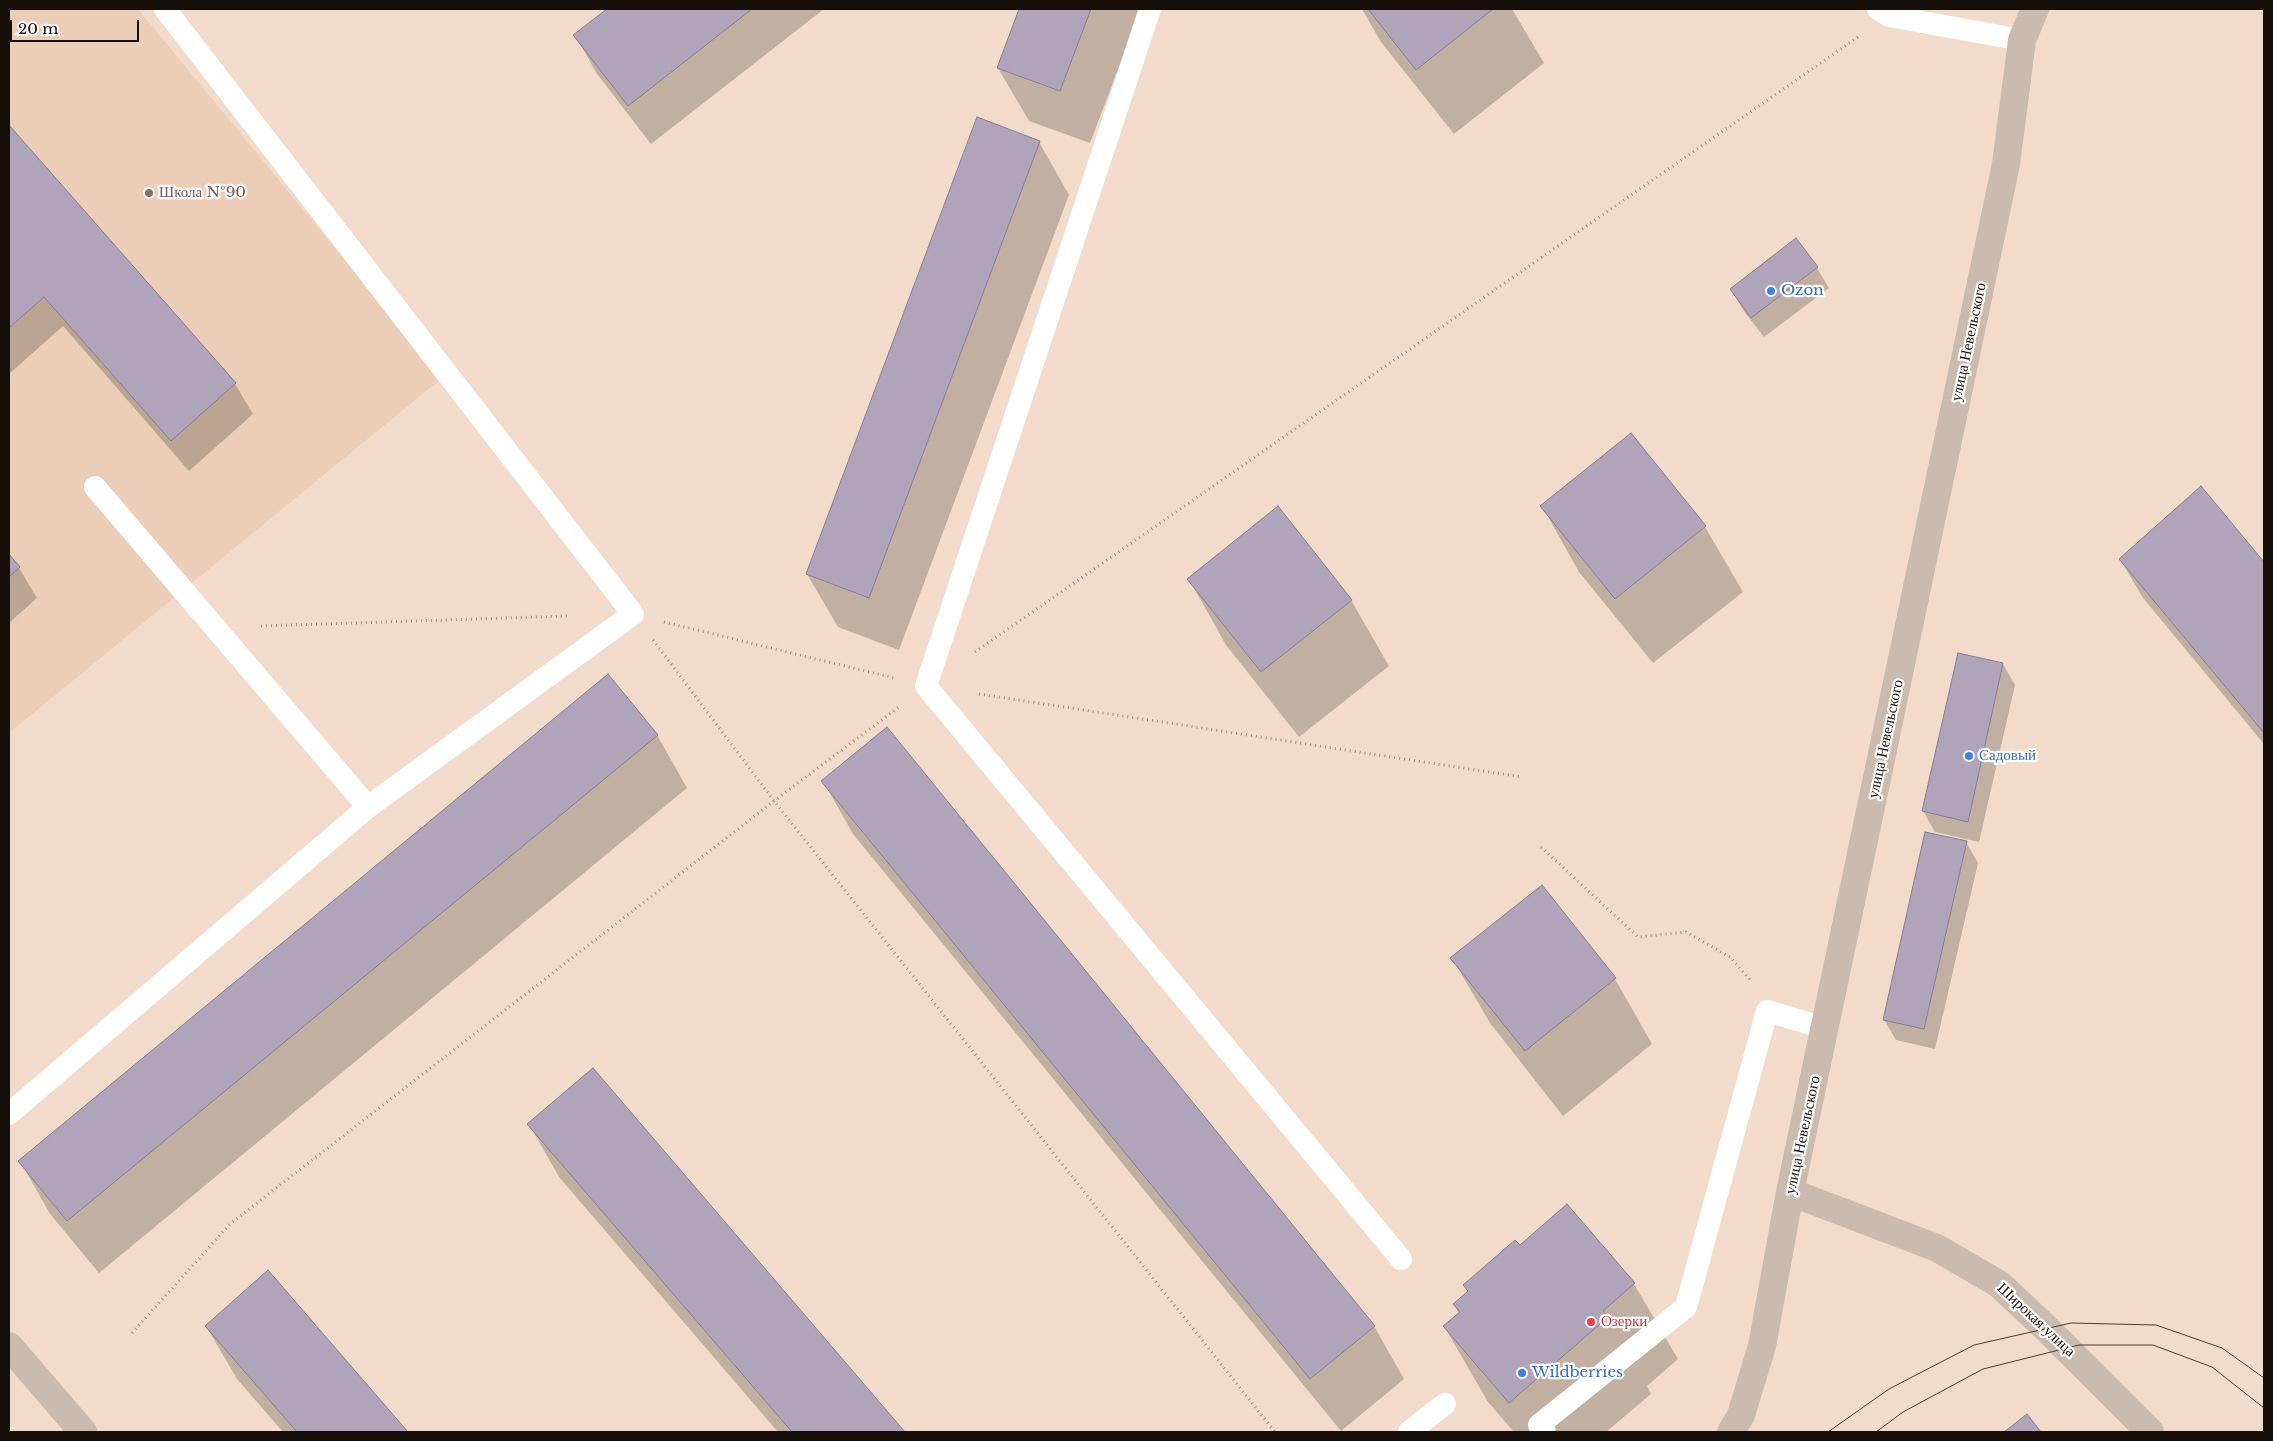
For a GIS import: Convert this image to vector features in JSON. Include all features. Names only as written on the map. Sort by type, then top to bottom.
[{"type":"street","name":"улица Невельского","points":[[1731,1432],[1741,1415],[1762,1346],[1790,1192],[2006,164],[2022,40],[2035,9]]},
{"type":"street","name":"Широкая улица","points":[[1790,1192],[1937,1248],[1999,1284],[2047,1328],[2150,1432]]},
{"type":"street","points":[[9,1346],[83,1432]]},
{"type":"lane","points":[[9,1114],[368,807],[633,614],[165,9]]},
{"type":"lane","points":[[1150,9],[926,686],[1401,1259]]},
{"type":"lane","points":[[1884,12],[2022,40]]},
{"type":"lane","points":[[95,487],[368,807]]},
{"type":"lane","points":[[1545,1432],[1539,1425],[1686,1307],[1767,1011],[1825,1028]]},
{"type":"lane","points":[[1410,1432],[1445,1404]]},
{"type":"path","points":[[132,1333],[230,1224],[774,801],[926,686],[1884,12]]},
{"type":"path","points":[[633,614],[926,686],[1522,777]]},
{"type":"path","points":[[633,614],[774,801],[1275,1432]]},
{"type":"path","points":[[215,628],[573,616]]},
{"type":"path","points":[[1540,847],[1638,937],[1686,932],[1730,957],[1754,985],[1767,1011]]},
{"type":"shaded area","name":"Школа №90","points":[[9,9],[138,9],[442,378],[9,733]]},
{"type":"building","points":[[607,9],[752,9],[628,106],[573,35]]},
{"type":"building","points":[[1019,9],[1091,9],[1060,91],[997,68]]},
{"type":"building","points":[[1368,9],[1493,9],[1416,70]]},
{"type":"building","points":[[977,117],[1040,141],[869,598],[806,574]]},
{"type":"building","points":[[9,125],[236,383],[171,441],[44,297],[9,328]]},
{"type":"building","points":[[1796,238],[1818,267],[1751,318],[1730,289]]},
{"type":"building","points":[[1631,433],[1706,526],[1615,599],[1540,506]]},
{"type":"building","points":[[2201,486],[2264,562],[2264,733],[2119,559]]},
{"type":"building","points":[[1278,506],[1352,600],[1261,672],[1187,579]]},
{"type":"building","points":[[9,554],[20,567],[9,577]]},
{"type":"building","points":[[1958,653],[2003,663],[1968,822],[1922,811]]},
{"type":"building","points":[[608,674],[658,735],[67,1221],[18,1161]]},
{"type":"building","points":[[887,727],[1375,1326],[1310,1379],[821,781]]},
{"type":"building","points":[[1925,832],[1967,841],[1924,1029],[1883,1020]]},
{"type":"building","points":[[1542,885],[1616,978],[1525,1051],[1450,958]]},
{"type":"building","points":[[593,1068],[905,1432],[792,1432],[527,1124]]},
{"type":"building","points":[[1567,1204],[1635,1283],[1603,1311],[1608,1317],[1509,1403],[1443,1326],[1460,1312],[1453,1304],[1468,1291],[1463,1285],[1515,1240],[1520,1245]]},
{"type":"building","points":[[268,1270],[408,1432],[297,1432],[205,1326]]},
{"type":"building","points":[[2027,1414],[2041,1432],[2004,1432]]},
{"type":"tram line","points":[[1828,1432],[1889,1389],[1974,1345],[2071,1323],[2156,1325],[2222,1348],[2264,1378]]},
{"type":"tram line","points":[[1876,1432],[1903,1412],[1983,1369],[2079,1345],[2153,1345],[2212,1367],[2264,1408]]},
{"type":"place","name":"Школа №90","points":[[149,193]]},
{"type":"place","name":"Ozon","points":[[1771,291]]},
{"type":"place","name":"Садовый","points":[[1969,756]]},
{"type":"place","name":"Озерки","points":[[1591,1322]]},
{"type":"place","name":"Wildberries","points":[[1522,1373]]}]
